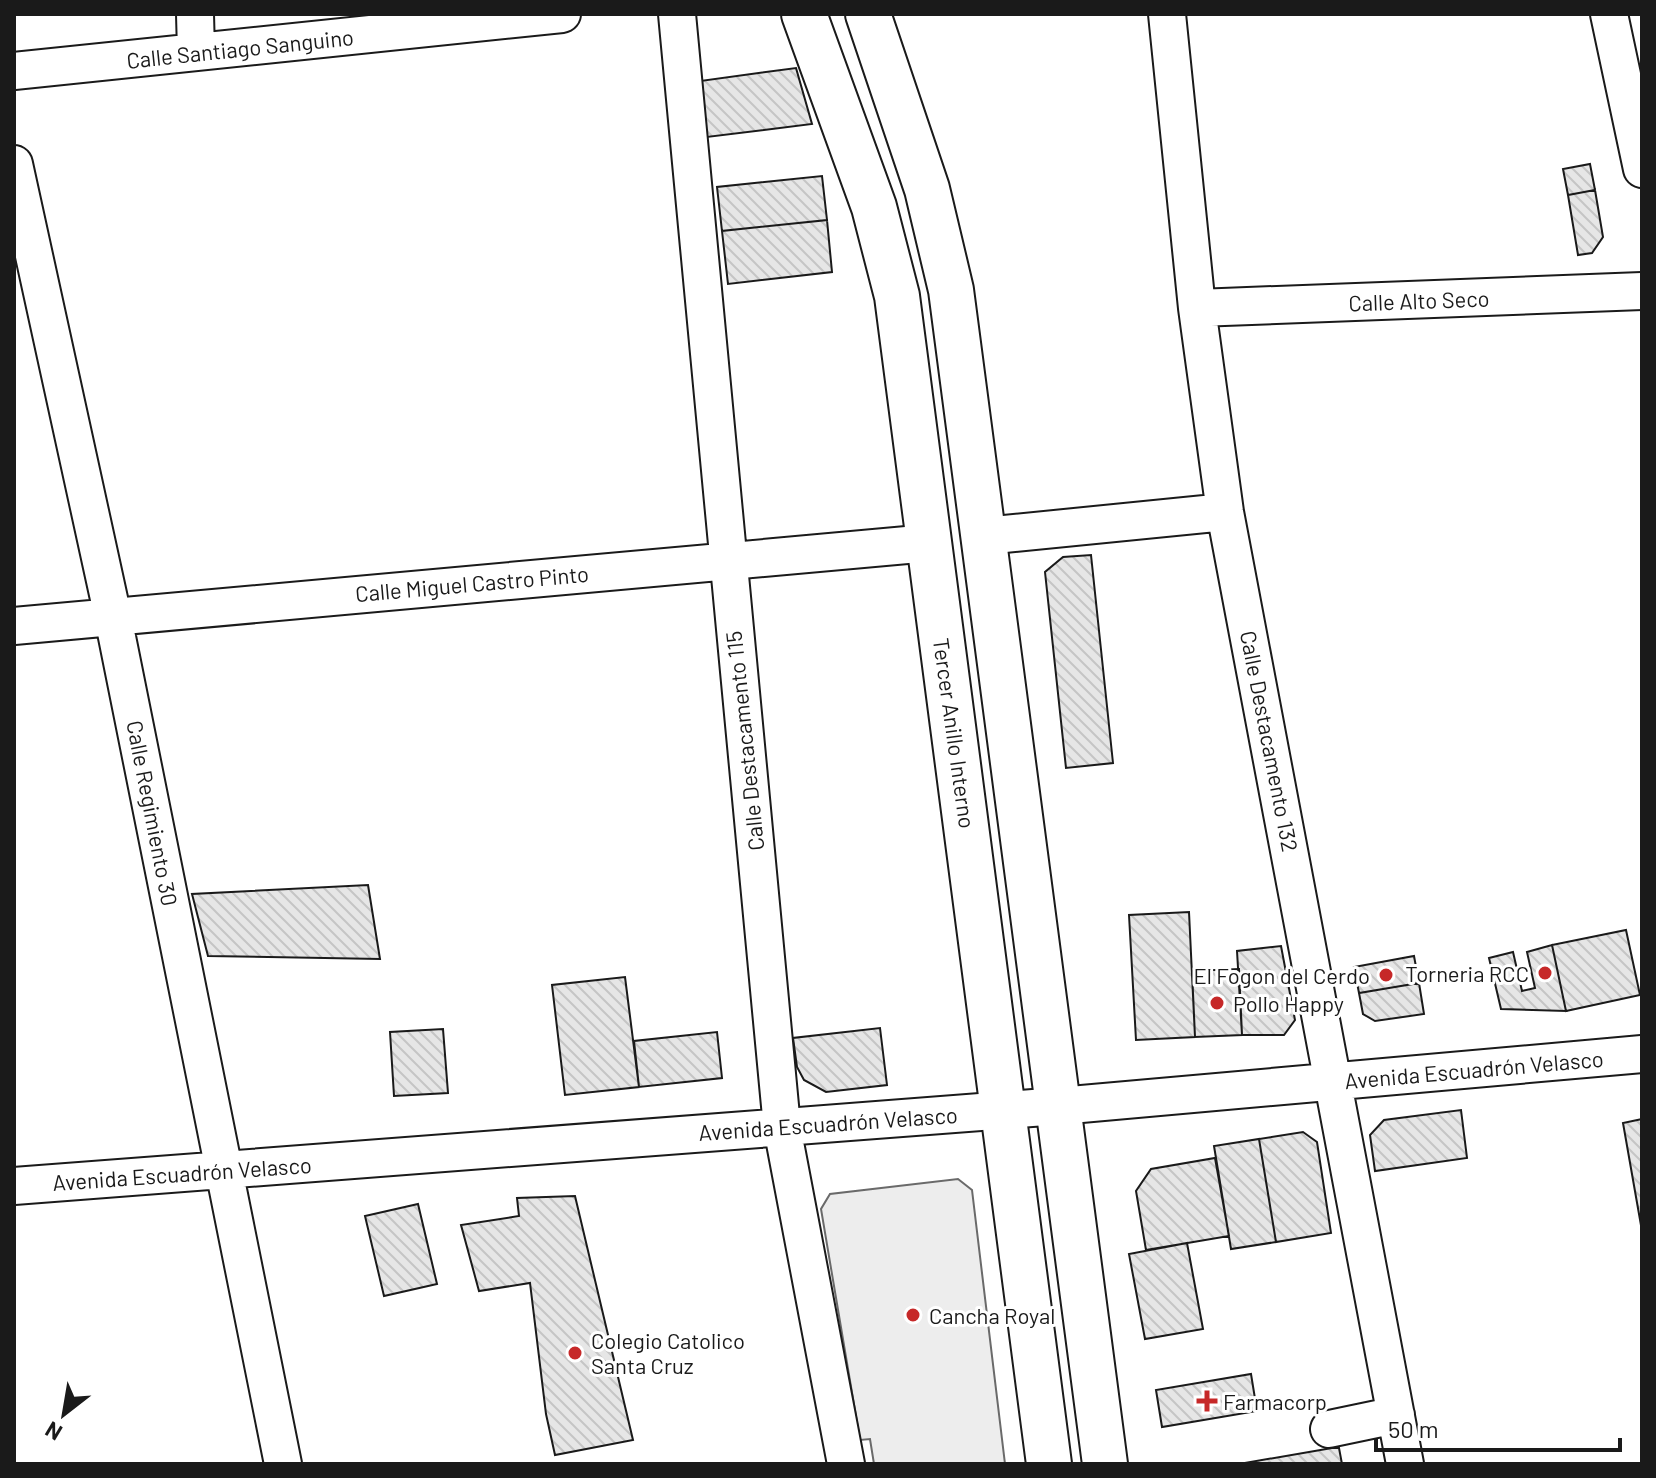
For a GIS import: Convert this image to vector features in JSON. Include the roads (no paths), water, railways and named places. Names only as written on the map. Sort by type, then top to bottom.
[{"type":"main road","name":"Tercer Anillo Interno","points":[[804,14],[874,207],[897,296],[1003,1110],[1020,1266],[1049,1464]]},
{"type":"main road","points":[[868,20],[927,189],[951,290],[1105,1464]]},
{"type":"main road","points":[[966,819],[981,844],[996,933],[1005,942],[1035,945]]},
{"type":"main road","points":[[1020,1266],[1046,1265],[1056,1271],[1067,1292],[1095,1397]]},
{"type":"street","points":[[195,14],[196,52]]},
{"type":"street","name":"Calle Santiago Sanguino","points":[[14,71],[562,14]]},
{"type":"street","name":"Calle Destacamento 115","points":[[677,14],[726,559],[782,1127],[846,1464]]},
{"type":"street","name":"Calle Destacamento 132","points":[[1167,14],[1197,308],[1225,512],[1405,1464]]},
{"type":"street","points":[[1609,14],[1642,169]]},
{"type":"street","name":"Calle Regimiento 30","points":[[14,164],[113,617],[283,1464]]},
{"type":"street","name":"Calle Alto Seco","points":[[1197,308],[1642,291]]},
{"type":"street","points":[[984,536],[1225,512]]},
{"type":"street","name":"Calle Miguel Castro Pinto","points":[[14,626],[726,559],[929,543]]},
{"type":"street","name":"Avenida Escuadrón Velasco","points":[[14,1186],[1059,1106],[1642,1054]]},
{"type":"street","points":[[1329,1429],[1396,1415]]},
{"type":"place","name":"Torneria RCC","points":[[1545,973]]},
{"type":"place","name":"El Fogon del Cerdo","points":[[1386,975]]},
{"type":"place","name":"Pollo Happy","points":[[1217,1003]]},
{"type":"place","name":"Cancha Royal","points":[[913,1315]]},
{"type":"place","name":"Colegio Catolico Santa Cruz","points":[[575,1353]]},
{"type":"place","name":"Farmacorp","points":[[1207,1401]]}]
